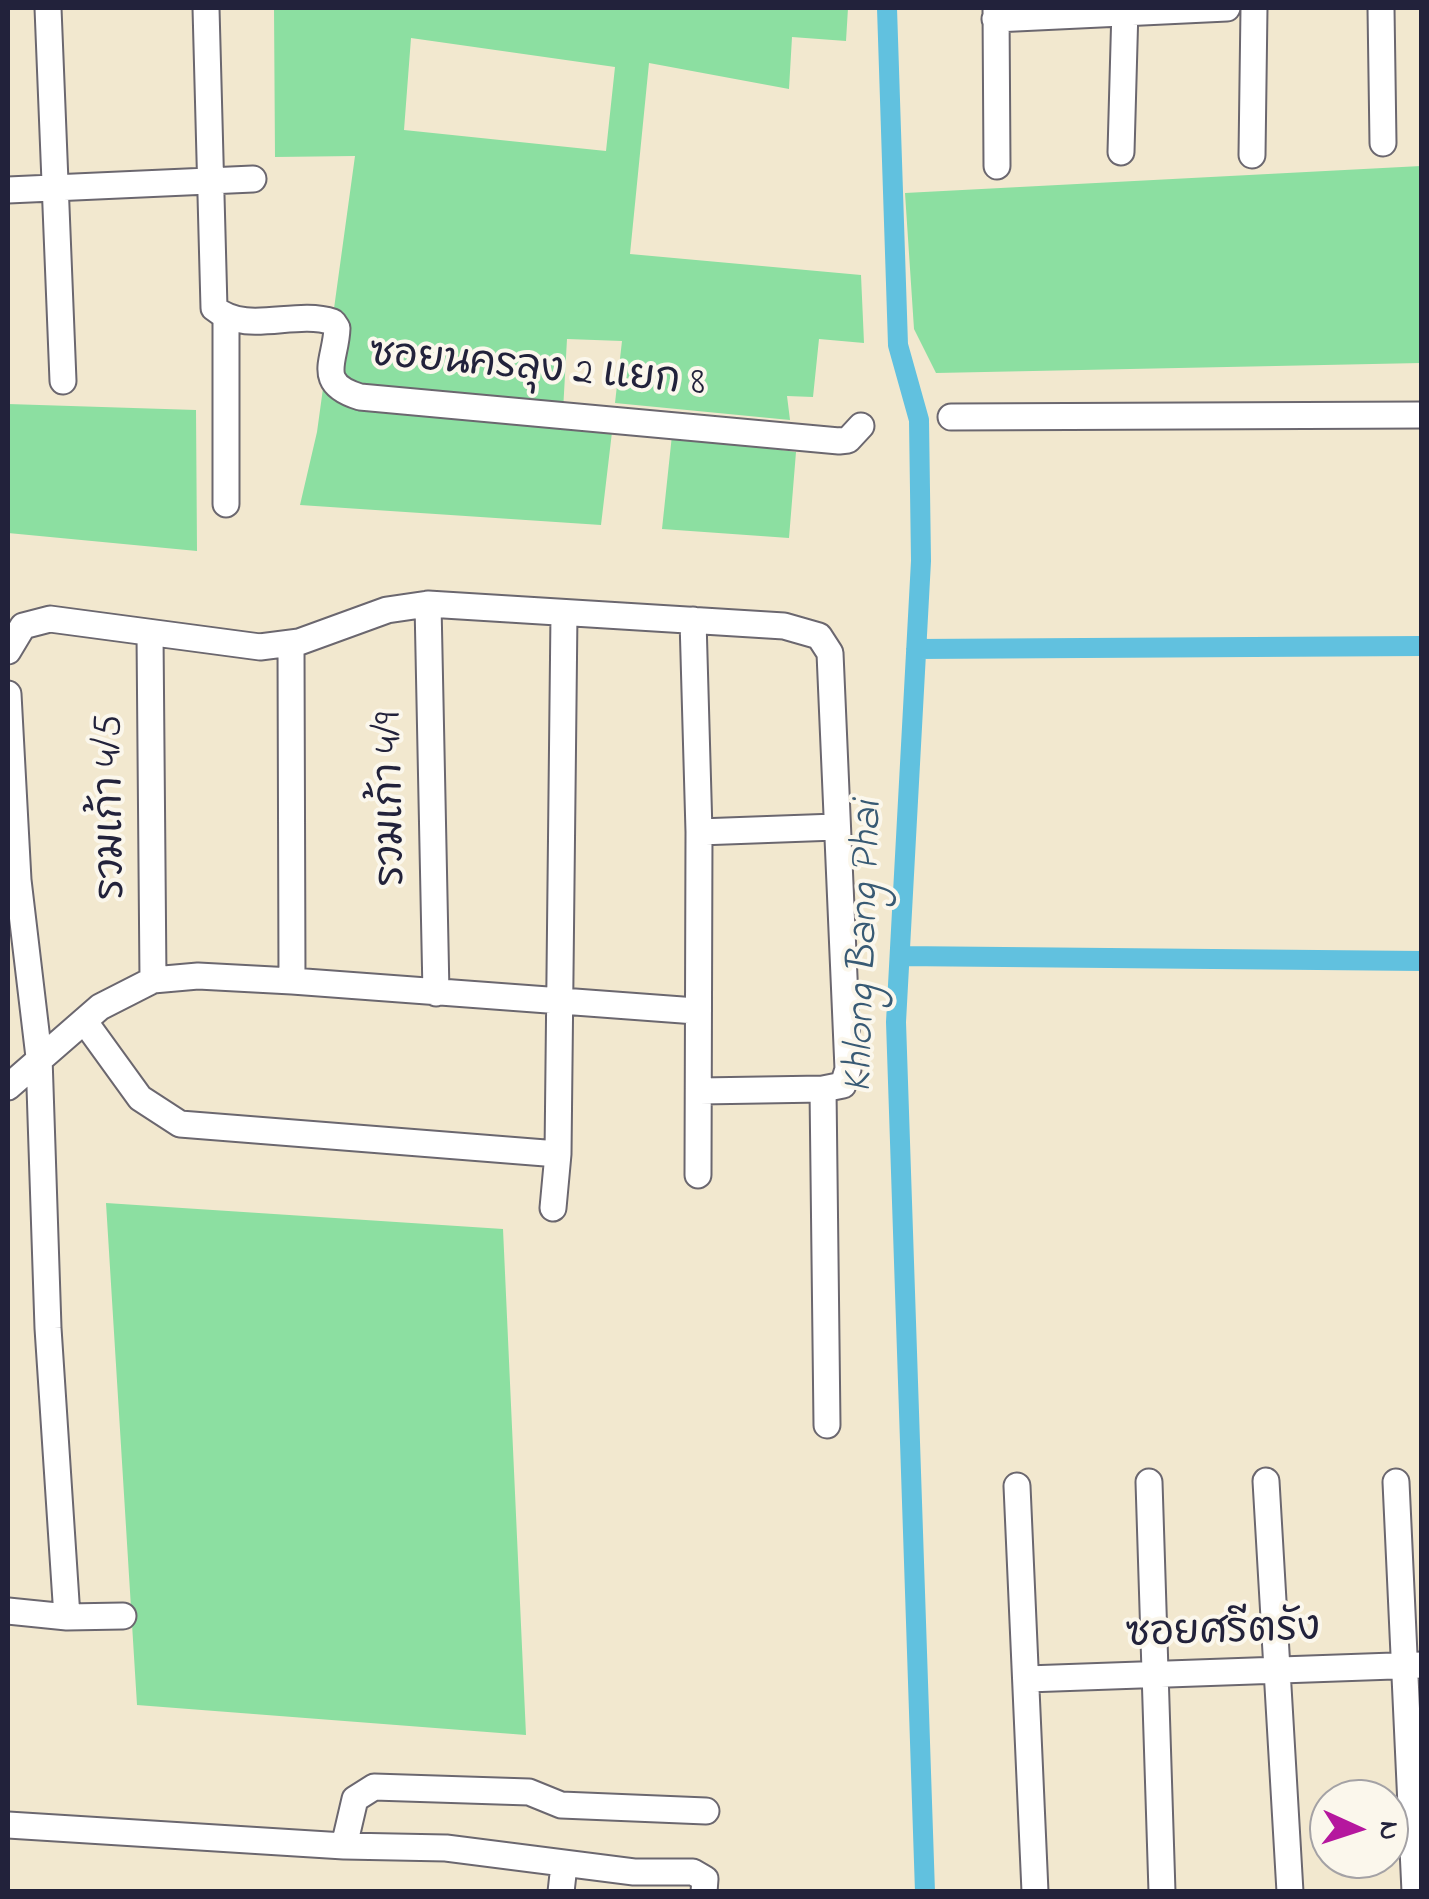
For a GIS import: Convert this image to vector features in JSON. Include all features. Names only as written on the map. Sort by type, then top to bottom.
[{"type":"street","points":[[48,8],[63,381]]},
{"type":"street","points":[[206,8],[214,308],[226,318],[226,504]]},
{"type":"street","points":[[1122,152],[1125,8]]},
{"type":"street","points":[[997,166],[996,13],[1228,8]]},
{"type":"street","points":[[1252,155],[1254,8]]},
{"type":"street","points":[[1381,8],[1383,143]]},
{"type":"street","points":[[8,190],[253,179]]},
{"type":"street","name":"ซอยนครลุง 2 แยก 8","points":[[226,318],[248,322],[308,317],[333,322],[338,328],[329,359],[330,375],[346,392],[360,396],[839,442],[848,440],[861,426]]},
{"type":"street","points":[[951,417],[1422,415]]},
{"type":"street","points":[[8,651],[23,626],[50,619],[260,647],[290,644],[387,610],[428,604],[784,626],[827,642],[848,1069],[843,1085],[823,1089],[700,1091]]},
{"type":"street","name":"รวมเก้า 4/9","points":[[428,604],[436,993]]},
{"type":"street","points":[[553,1208],[561,1003],[564,613]]},
{"type":"street","points":[[694,620],[699,832],[698,1175]]},
{"type":"street","name":"รวมเก้า 4/5","points":[[150,634],[153,980]]},
{"type":"street","points":[[290,644],[292,980]]},
{"type":"street","points":[[8,694],[18,880],[39,1057],[48,1328],[67,1617]]},
{"type":"street","points":[[699,832],[836,827]]},
{"type":"street","points":[[8,1086],[100,1007],[153,980],[198,976],[292,980],[696,1011]]},
{"type":"street","points":[[85,1022],[140,1098],[180,1124],[558,1154]]},
{"type":"street","points":[[823,1089],[827,1425]]},
{"type":"street","points":[[1266,1481],[1290,1892]]},
{"type":"street","points":[[1148,1482],[1158,1676],[1162,1892]]},
{"type":"street","points":[[1396,1482],[1414,1665],[1415,1892]]},
{"type":"street","points":[[1018,1486],[1035,1892]]},
{"type":"street","points":[[8,1610],[67,1617],[123,1616]]},
{"type":"street","name":"ซอยศรีตรัง","points":[[1028,1679],[1414,1665]]},
{"type":"street","points":[[344,1846],[355,1798],[374,1787],[530,1792],[560,1805],[706,1812]]},
{"type":"street","points":[[8,1826],[344,1846],[446,1848],[564,1864],[633,1882],[698,1874],[705,1879],[704,1892]]},
{"type":"street","points":[[561,1892],[564,1864]]},
{"type":"green space","points":[[274,8],[848,8],[846,41],[792,37],[789,89],[649,63],[630,254],[861,275],[864,343],[819,339],[813,397],[787,396],[790,420],[615,403],[622,341],[567,339],[562,429],[612,432],[601,525],[300,505],[317,432],[355,156],[275,157]],"holes":[[[411,38],[615,67],[606,151],[404,130]]]},
{"type":"green space","points":[[1421,166],[1421,363],[936,373],[914,329],[905,193]]},
{"type":"green space","points":[[8,404],[196,410],[197,551],[8,533]]},
{"type":"green space","points":[[672,435],[796,452],[789,538],[662,529]]},
{"type":"green space","points":[[106,1203],[503,1229],[526,1735],[137,1705]]},
{"type":"waterway","name":"Khlong Bang Phai","points":[[887,8],[898,345],[919,420],[921,561],[896,1022],[925,1892]]},
{"type":"waterway","points":[[916,649],[1422,646]]},
{"type":"waterway","points":[[900,956],[1422,961]]}]
